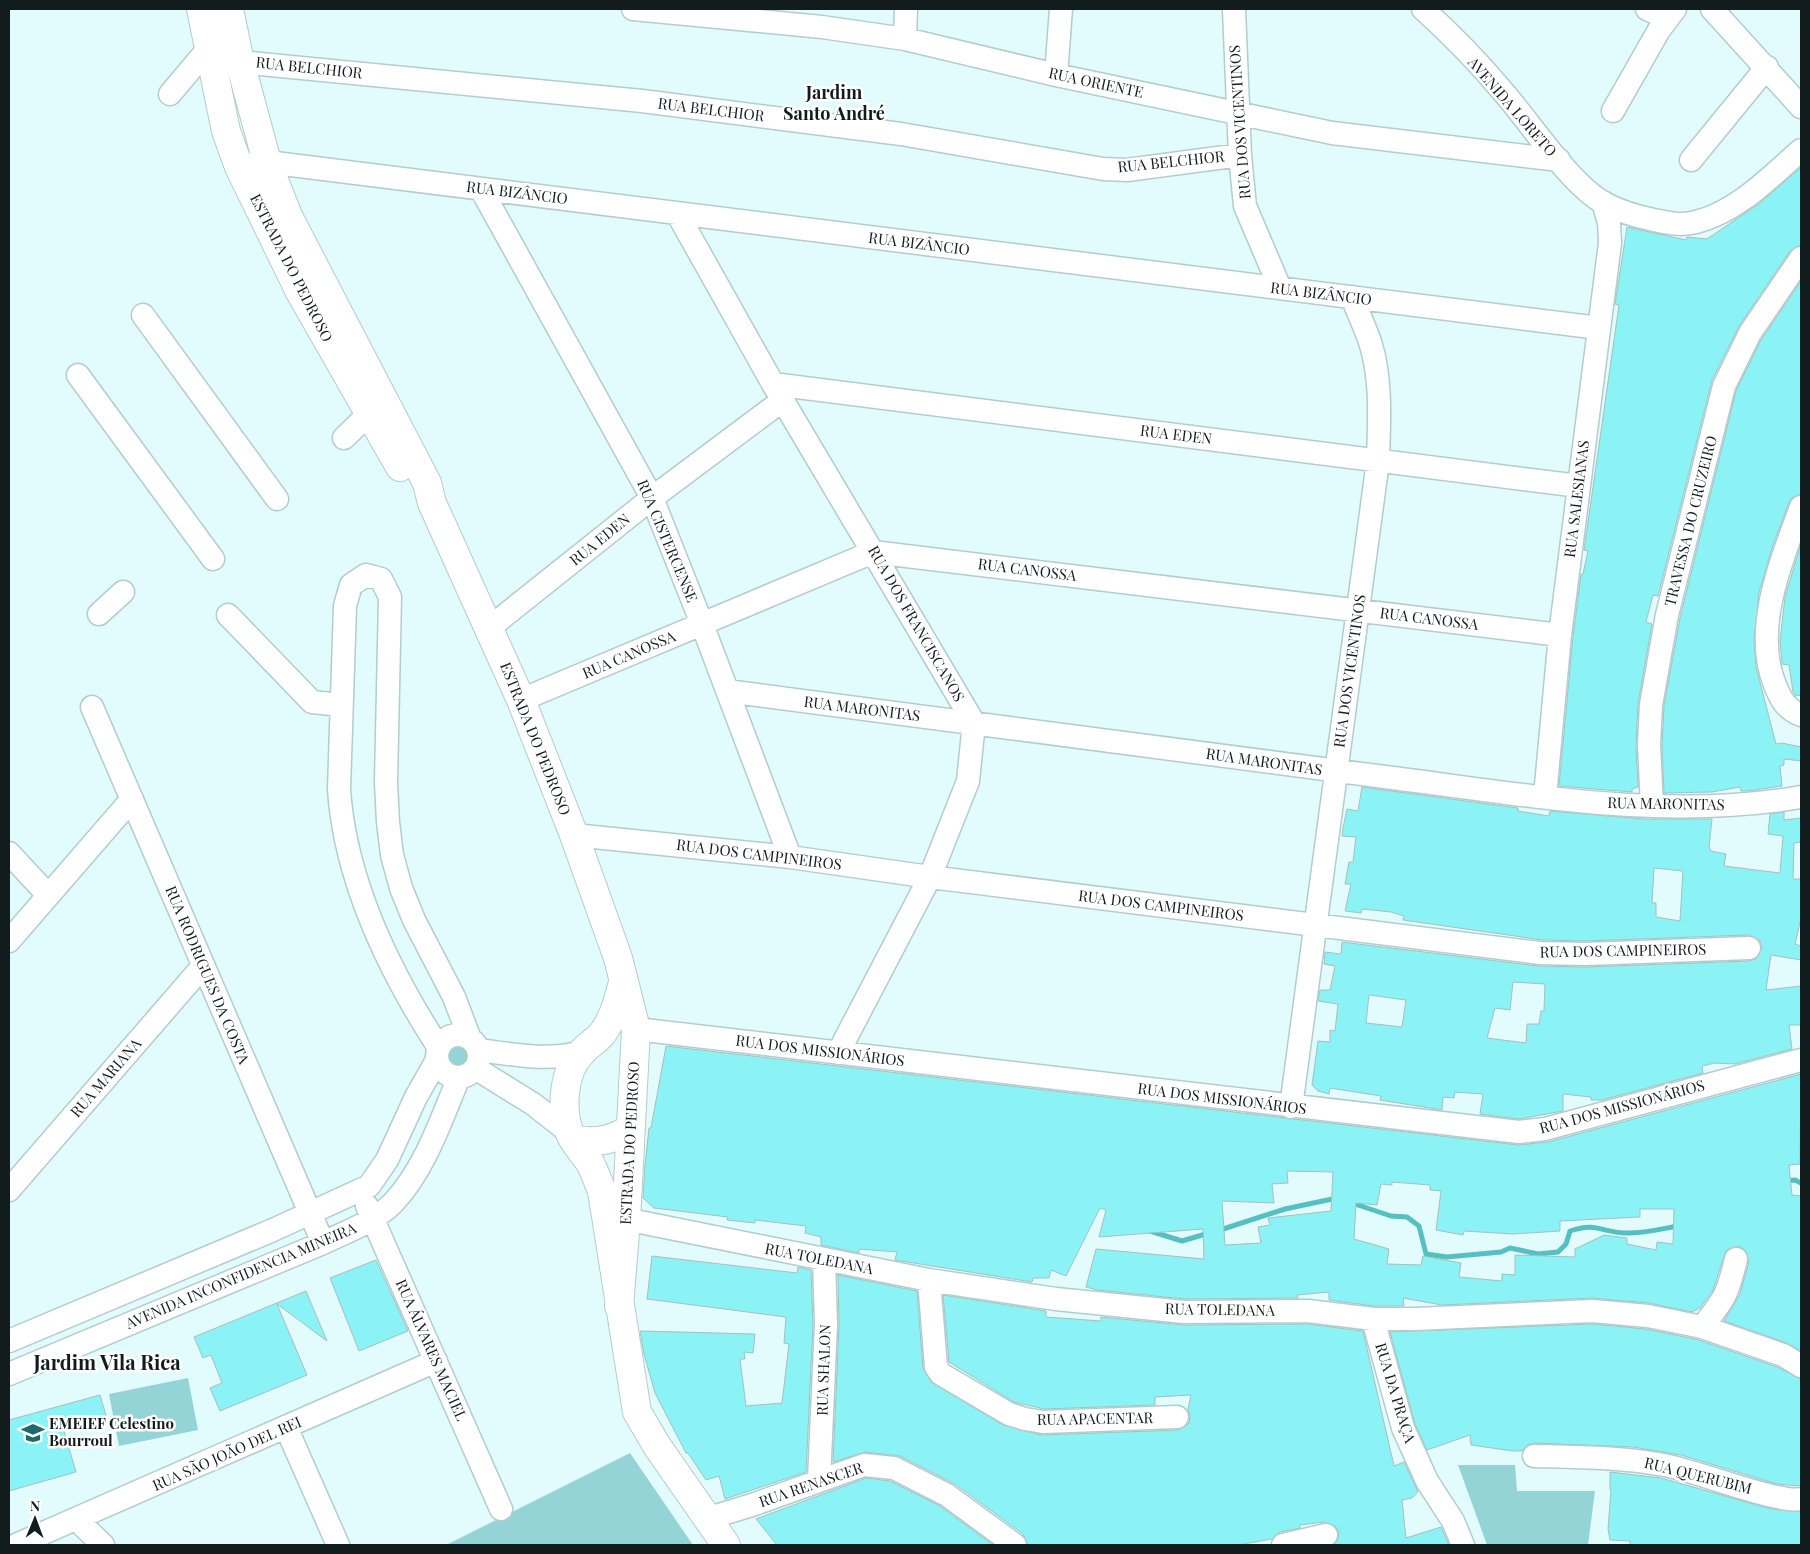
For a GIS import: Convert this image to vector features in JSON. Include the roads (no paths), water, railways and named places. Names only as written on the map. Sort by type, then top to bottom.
[{"type":"main road","name":"ESTRADA DO PEDROSO","points":[[201,9],[226,131],[239,166],[300,292],[376,407]]},
{"type":"main road","name":"ESTRADA DO PEDROSO","points":[[229,9],[240,62],[267,162],[288,216],[314,269],[411,486],[420,496],[432,503],[490,628],[521,700],[574,835],[618,958],[636,1029],[631,1128],[616,1218],[619,1306],[637,1412],[706,1519],[726,1545]]},
{"type":"main road","name":"ESTRADA DO PEDROSO","points":[[616,1218],[591,1166],[572,1136],[566,1116],[566,1088],[574,1064],[616,1010],[623,982]]},
{"type":"main road","points":[[588,1047],[609,1036],[636,1029]]},
{"type":"main road","points":[[572,1136],[592,1142],[608,1140],[631,1128]]},
{"type":"main road","name":"ESTRADA DO PEDROSO","points":[[706,1519],[732,1545]]},
{"type":"street","name":"RUA ORIENTE","points":[[633,9],[745,14],[905,39],[1056,75],[1332,133],[1559,160]]},
{"type":"street","points":[[905,39],[906,9]]},
{"type":"street","points":[[1056,75],[1061,9]]},
{"type":"street","name":"RUA DOS VICENTINOS","points":[[1234,9],[1237,113],[1245,206],[1280,288]]},
{"type":"street","name":"AVENIDA LORETO","points":[[1423,9],[1504,92],[1559,160],[1604,202]]},
{"type":"street","points":[[1712,9],[1767,67],[1801,107]]},
{"type":"street","points":[[1613,111],[1663,12]]},
{"type":"street","points":[[170,94],[208,50]]},
{"type":"street","name":"RUA BELCHIOR","points":[[240,62],[651,102],[901,134],[1103,169],[1127,170],[1240,155]]},
{"type":"street","points":[[1691,160],[1767,67]]},
{"type":"street","points":[[1604,202],[1642,218],[1673,224],[1694,223],[1726,210],[1801,150]]},
{"type":"street","name":"RUA BIZÂNCIO","points":[[239,166],[267,162],[1599,328]]},
{"type":"street","name":"RUA CISTERCENSE","points":[[481,189],[652,498],[728,691],[790,857]]},
{"type":"street","name":"RUA SALESIANAS","points":[[1545,796],[1560,635],[1610,243],[1609,223],[1604,202]]},
{"type":"street","name":"RUA DOS FRANCISCANOS","points":[[677,213],[778,392],[974,723]]},
{"type":"street","name":"TRAVESSA DO CRUZEIRO","points":[[1652,806],[1649,745],[1652,696],[1666,615],[1724,386],[1750,334],[1801,258]]},
{"type":"street","name":"RUA DOS VICENTINOS","points":[[1291,1107],[1378,461],[1380,408],[1378,376],[1370,344],[1352,298]]},
{"type":"street","points":[[143,315],[276,500]]},
{"type":"street","points":[[78,376],[213,559]]},
{"type":"street","name":"RUA EDEN","points":[[490,628],[652,498],[778,392],[1579,486]]},
{"type":"street","points":[[344,438],[376,407]]},
{"type":"street","points":[[1801,506],[1778,569],[1769,611],[1767,646],[1772,677],[1782,702],[1790,711],[1801,715]]},
{"type":"street","name":"RUA CANOSSA","points":[[521,700],[873,552],[1560,635]]},
{"type":"street","points":[[471,1059],[454,997],[414,920],[401,888],[392,855],[386,782],[390,597],[381,579],[366,575],[351,585],[345,606],[339,789],[341,818],[349,859],[357,886],[405,994],[438,1054],[443,1071],[453,1077],[471,1059],[564,1057],[588,1047]]},
{"type":"street","points":[[99,614],[123,592]]},
{"type":"street","points":[[228,615],[312,702],[341,705]]},
{"type":"street","name":"RUA MARONITAS","points":[[728,691],[1336,771],[1626,806],[1728,805],[1801,797]]},
{"type":"street","name":"RUA RODRIGUES DA COSTA","points":[[92,707],[323,1243]]},
{"type":"street","points":[[838,1053],[930,877],[968,781],[974,723]]},
{"type":"street","points":[[9,941],[132,799]]},
{"type":"street","name":"RUA DOS CAMPINEIROS","points":[[574,835],[790,857],[930,877],[1540,953],[1585,954],[1749,948]]},
{"type":"street","points":[[9,853],[48,895]]},
{"type":"street","name":"RUA MARIANA","points":[[9,1190],[203,966]]},
{"type":"street","name":"RUA DOS MISSIONÁRIOS","points":[[636,1029],[1291,1107],[1519,1132],[1545,1129],[1801,1060]]},
{"type":"street","points":[[438,1054],[449,1038],[464,1036],[471,1059],[572,1136]]},
{"type":"street","name":"AVENIDA INCONFIDENCIA MINEIRA","points":[[9,1340],[310,1214],[369,1186],[387,1160],[438,1054]]},
{"type":"street","name":"AVENIDA INCONFIDENCIA MINEIRA","points":[[9,1374],[323,1243],[373,1218],[393,1203],[421,1164],[471,1059]]},
{"type":"street","name":"RUA ÁLVARES MACIEL","points":[[360,1191],[501,1509]]},
{"type":"street","name":"RUA TOLEDANA","points":[[616,1218],[929,1280],[1056,1299],[1184,1312],[1308,1311],[1373,1319],[1468,1318],[1592,1311],[1648,1316],[1702,1328],[1783,1355],[1801,1366]]},
{"type":"street","points":[[1702,1328],[1724,1300],[1729,1289],[1736,1259]]},
{"type":"street","name":"RUA SHALON","points":[[819,1480],[826,1324],[824,1260]]},
{"type":"street","name":"RUA APACENTAR","points":[[929,1280],[936,1367],[941,1374],[1009,1414],[1043,1422],[1177,1417]]},
{"type":"street","name":"RUA DA PRAÇA","points":[[1373,1319],[1403,1428],[1427,1481],[1453,1521],[1463,1545]]},
{"type":"street","name":"RUA SÃO JOÃO DEL REI","points":[[16,1545],[77,1520],[436,1361]]},
{"type":"street","points":[[286,1428],[338,1545]]},
{"type":"street","name":"RUA QUERUBIM","points":[[1534,1456],[1612,1457],[1665,1465],[1766,1494],[1801,1499]]},
{"type":"street","name":"RUA RENASCER","points":[[706,1519],[752,1505],[864,1465],[894,1468],[947,1495],[1015,1545]]},
{"type":"street","points":[[77,1520],[103,1545]]},
{"type":"street","points":[[1283,1545],[1326,1535]]},
{"type":"waterway","points":[[1786,1181],[1795,1180],[1801,1183]]},
{"type":"waterway","points":[[1217,1231],[1285,1209],[1337,1198]]},
{"type":"waterway","points":[[1349,1202],[1391,1216],[1407,1217],[1419,1226],[1426,1254],[1447,1257],[1501,1252],[1510,1248],[1538,1254],[1558,1252],[1566,1244],[1570,1231],[1586,1227],[1631,1233],[1678,1226]]},
{"type":"waterway","points":[[1150,1231],[1182,1241],[1209,1233]]},
{"type":"place","name":"EMEIEF Celestino Bourroul","points":[[33,1433]]},
{"type":"district","name":"Jardim Santo André","points":[[834,104]]},
{"type":"district","name":"Jardim Vila Rica","points":[[107,1363]]}]
